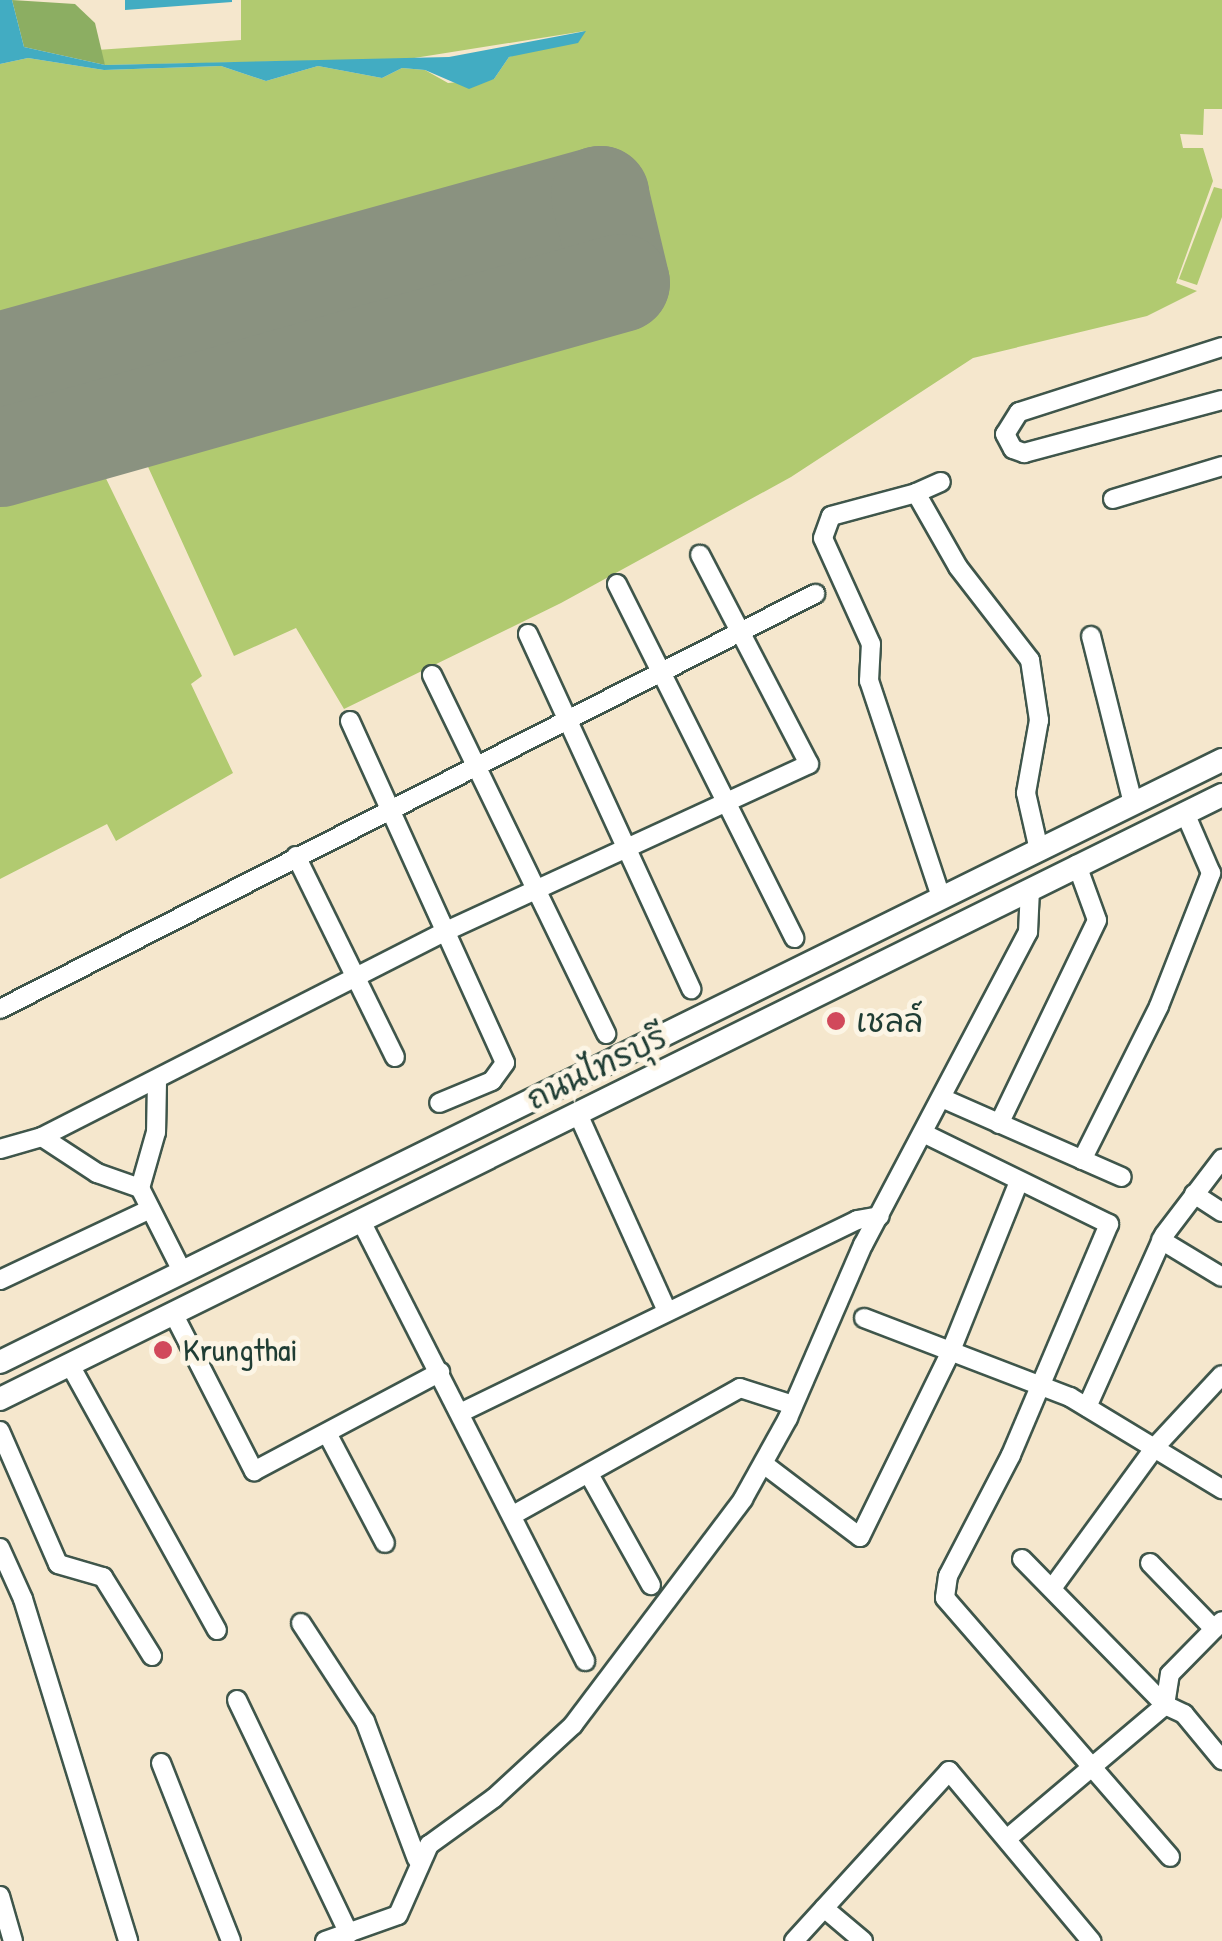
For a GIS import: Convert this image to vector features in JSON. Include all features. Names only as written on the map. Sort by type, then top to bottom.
[{"type":"main road","name":"ถนนไทรบุรี","points":[[0,1362],[1222,760]]},
{"type":"main road","name":"ถนนไทรบุรี","points":[[0,1399],[1222,795]]},
{"type":"main road","points":[[182,1272],[198,1301]]},
{"type":"street","points":[[1222,347],[1020,412],[1005,434],[1013,449],[1024,453],[1222,400]]},
{"type":"street","points":[[1112,500],[1222,466]]},
{"type":"street","points":[[941,482],[916,493],[831,516],[823,538],[871,644],[868,681],[942,897]]},
{"type":"street","points":[[916,493],[958,567],[1034,670],[1039,720],[1026,793],[1038,850]]},
{"type":"street","points":[[0,1148],[42,1137],[157,1082],[442,933],[809,764],[700,556]]},
{"type":"street","points":[[617,584],[794,938]]},
{"type":"street","points":[[0,1009],[815,594]]},
{"type":"street","points":[[528,634],[691,989]]},
{"type":"street","points":[[1091,636],[1134,803]]},
{"type":"street","points":[[432,675],[606,1034]]},
{"type":"street","points":[[350,721],[442,933],[505,1062],[492,1081],[440,1103]]},
{"type":"street","points":[[1082,1160],[1158,1006],[1210,873],[1184,813]]},
{"type":"street","points":[[296,856],[394,1057]]},
{"type":"street","points":[[999,1124],[1097,920],[1077,865]]},
{"type":"street","points":[[325,1941],[398,1915],[417,1860],[573,1725],[766,1464],[880,1216],[1028,932],[1030,890]]},
{"type":"street","points":[[157,1082],[156,1132],[140,1188],[182,1272]]},
{"type":"street","points":[[944,1098],[1122,1177]]},
{"type":"street","points":[[578,1114],[667,1312]]},
{"type":"street","points":[[925,1134],[1109,1224],[1042,1384],[948,1576],[944,1598],[1094,1765],[1170,1857]]},
{"type":"street","points":[[42,1137],[97,1173],[140,1188]]},
{"type":"street","points":[[1087,1406],[1160,1240],[1222,1159]]},
{"type":"street","points":[[766,1464],[860,1537],[950,1353],[1018,1181]]},
{"type":"street","points":[[1194,1194],[1222,1212]]},
{"type":"street","points":[[0,1280],[150,1209]]},
{"type":"street","points":[[462,1412],[857,1220],[880,1216]]},
{"type":"street","points":[[361,1221],[462,1412],[585,1662]]},
{"type":"street","points":[[1160,1240],[1222,1277]]},
{"type":"street","points":[[173,1313],[254,1471],[440,1372]]},
{"type":"street","points":[[864,1318],[1042,1384],[1087,1406],[1222,1488]]},
{"type":"street","points":[[70,1364],[217,1630]]},
{"type":"street","points":[[1053,1587],[1155,1447],[1222,1375]]},
{"type":"street","points":[[513,1515],[590,1476],[740,1388],[793,1405]]},
{"type":"street","points":[[0,1432],[58,1564],[103,1577],[152,1656]]},
{"type":"street","points":[[328,1435],[385,1543]]},
{"type":"street","points":[[590,1476],[652,1585]]},
{"type":"street","points":[[0,1548],[23,1599],[128,1941]]},
{"type":"street","points":[[1022,1559],[1166,1705],[1184,1714],[1222,1759]]},
{"type":"street","points":[[1008,1837],[1166,1705],[1170,1674],[1218,1625],[1150,1563]]},
{"type":"street","points":[[301,1622],[364,1722],[417,1860]]},
{"type":"street","points":[[237,1700],[349,1934]]},
{"type":"street","points":[[161,1763],[231,1941]]},
{"type":"street","points":[[794,1941],[949,1771],[1091,1941]]},
{"type":"street","points":[[0,1896],[13,1941]]},
{"type":"street","points":[[824,1908],[863,1941]]},
{"type":"green space","points":[[12,0],[75,4],[95,23],[105,65],[24,47]]},
{"type":"green space","points":[[241,0],[1222,0],[1222,109],[1204,109],[1203,135],[1180,134],[1183,148],[1203,148],[1213,181],[1176,283],[1197,291],[1147,316],[973,358],[791,477],[561,603],[344,709],[296,628],[234,656],[134,436],[633,293],[607,183],[0,351],[0,64],[28,58],[104,70],[221,66],[266,81],[318,66],[382,78],[402,68],[425,70],[448,83],[494,79],[509,57],[585,31],[408,59],[105,65],[97,50],[241,40]]},
{"type":"green space","points":[[1214,187],[1222,189],[1222,217],[1197,285],[1179,279]]},
{"type":"green space","points":[[82,452],[96,458],[202,676],[191,684],[233,773],[116,841],[107,824],[0,879],[0,475]]},
{"type":"water","points":[[0,0],[12,0],[24,47],[105,65],[449,57],[586,31],[578,43],[509,57],[494,79],[469,89],[425,70],[402,68],[382,78],[318,66],[266,81],[221,66],[104,70],[28,58],[0,64]]},
{"type":"water","points":[[125,0],[232,0],[232,2],[125,10]]},
{"type":"runway","points":[[0,361],[600,195],[621,283],[0,458]]},
{"type":"place","name":"เชลล์","points":[[836,1021]]},
{"type":"place","name":"Krungthai","points":[[163,1350]]}]
